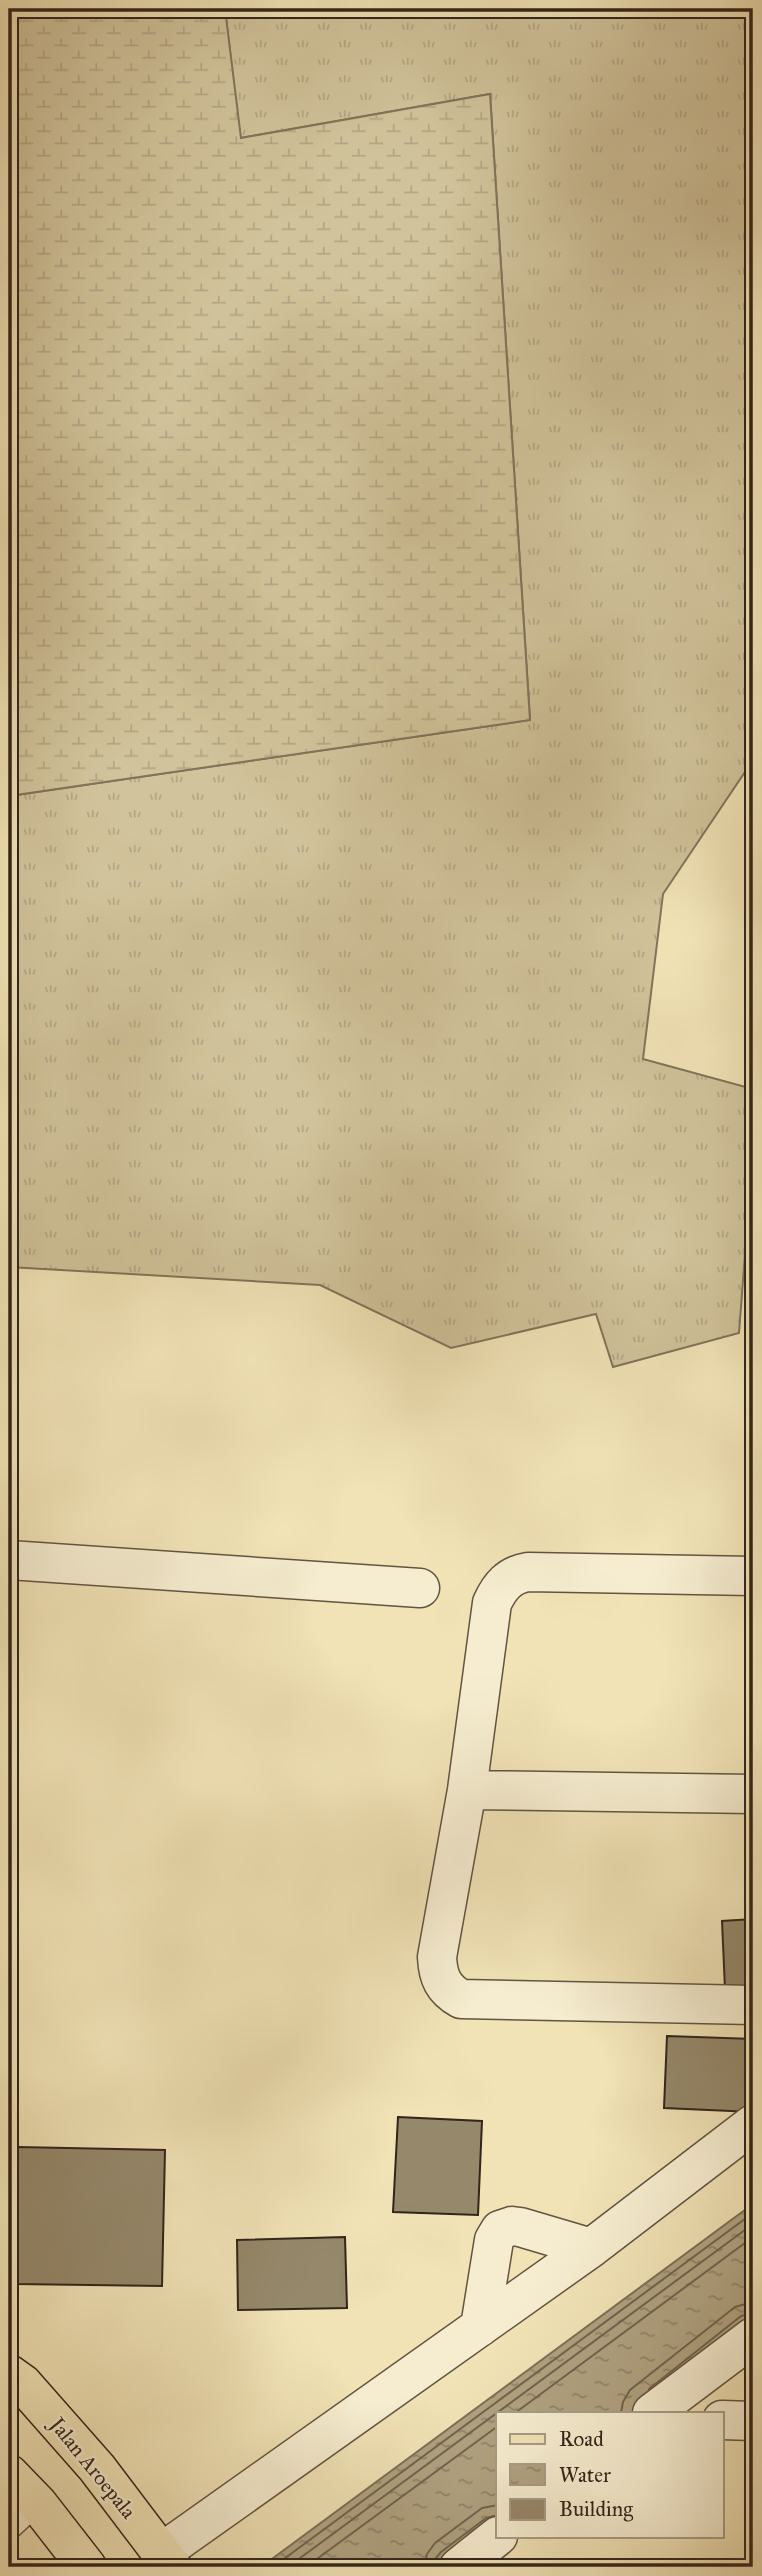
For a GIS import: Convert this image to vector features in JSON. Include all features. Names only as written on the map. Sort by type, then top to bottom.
[{"type":"main road","name":"Jalan Aroepala","points":[[9,2374],[23,2384],[97,2468],[167,2560]]},
{"type":"main road","points":[[9,2474],[38,2504],[87,2567]]},
{"type":"street","points":[[9,1560],[420,1588]]},
{"type":"street","points":[[753,1576],[528,1572],[516,1574],[498,1589],[492,1603],[467,1790],[437,1957],[438,1973],[444,1986],[451,1994],[461,1999],[753,2005]]},
{"type":"street","points":[[467,1790],[753,1794]]},
{"type":"street","points":[[167,2560],[480,2327],[591,2248],[753,2124]]},
{"type":"street","points":[[480,2327],[494,2240],[500,2230],[512,2226],[520,2227],[591,2248]]},
{"type":"street","points":[[653,2412],[753,2337]]},
{"type":"street","points":[[724,2420],[753,2421]]},
{"type":"street","points":[[459,2567],[496,2538]]},
{"type":"lane","points":[[9,2531],[38,2504]]},
{"type":"green space","points":[[9,9],[225,9],[241,138],[490,94],[530,720],[9,796]]},
{"type":"green space","points":[[225,9],[753,9],[753,760],[663,894],[643,1059],[753,1089],[753,1149],[739,1333],[613,1367],[596,1314],[451,1348],[320,1285],[9,1267],[9,796],[530,720],[490,94],[240,138]]},
{"type":"water","points":[[753,2204],[753,2326],[645,2412],[496,2412],[496,2530],[447,2567],[261,2567]]},
{"type":"building","points":[[753,1919],[753,1988],[725,1989],[722,1921]]},
{"type":"building","points":[[667,2036],[753,2039],[753,2112],[664,2108]]},
{"type":"building","points":[[398,2117],[482,2121],[478,2215],[393,2212]]},
{"type":"building","points":[[18,2147],[165,2150],[162,2286],[16,2284]]},
{"type":"building","points":[[345,2237],[347,2308],[238,2310],[237,2240]]}]
